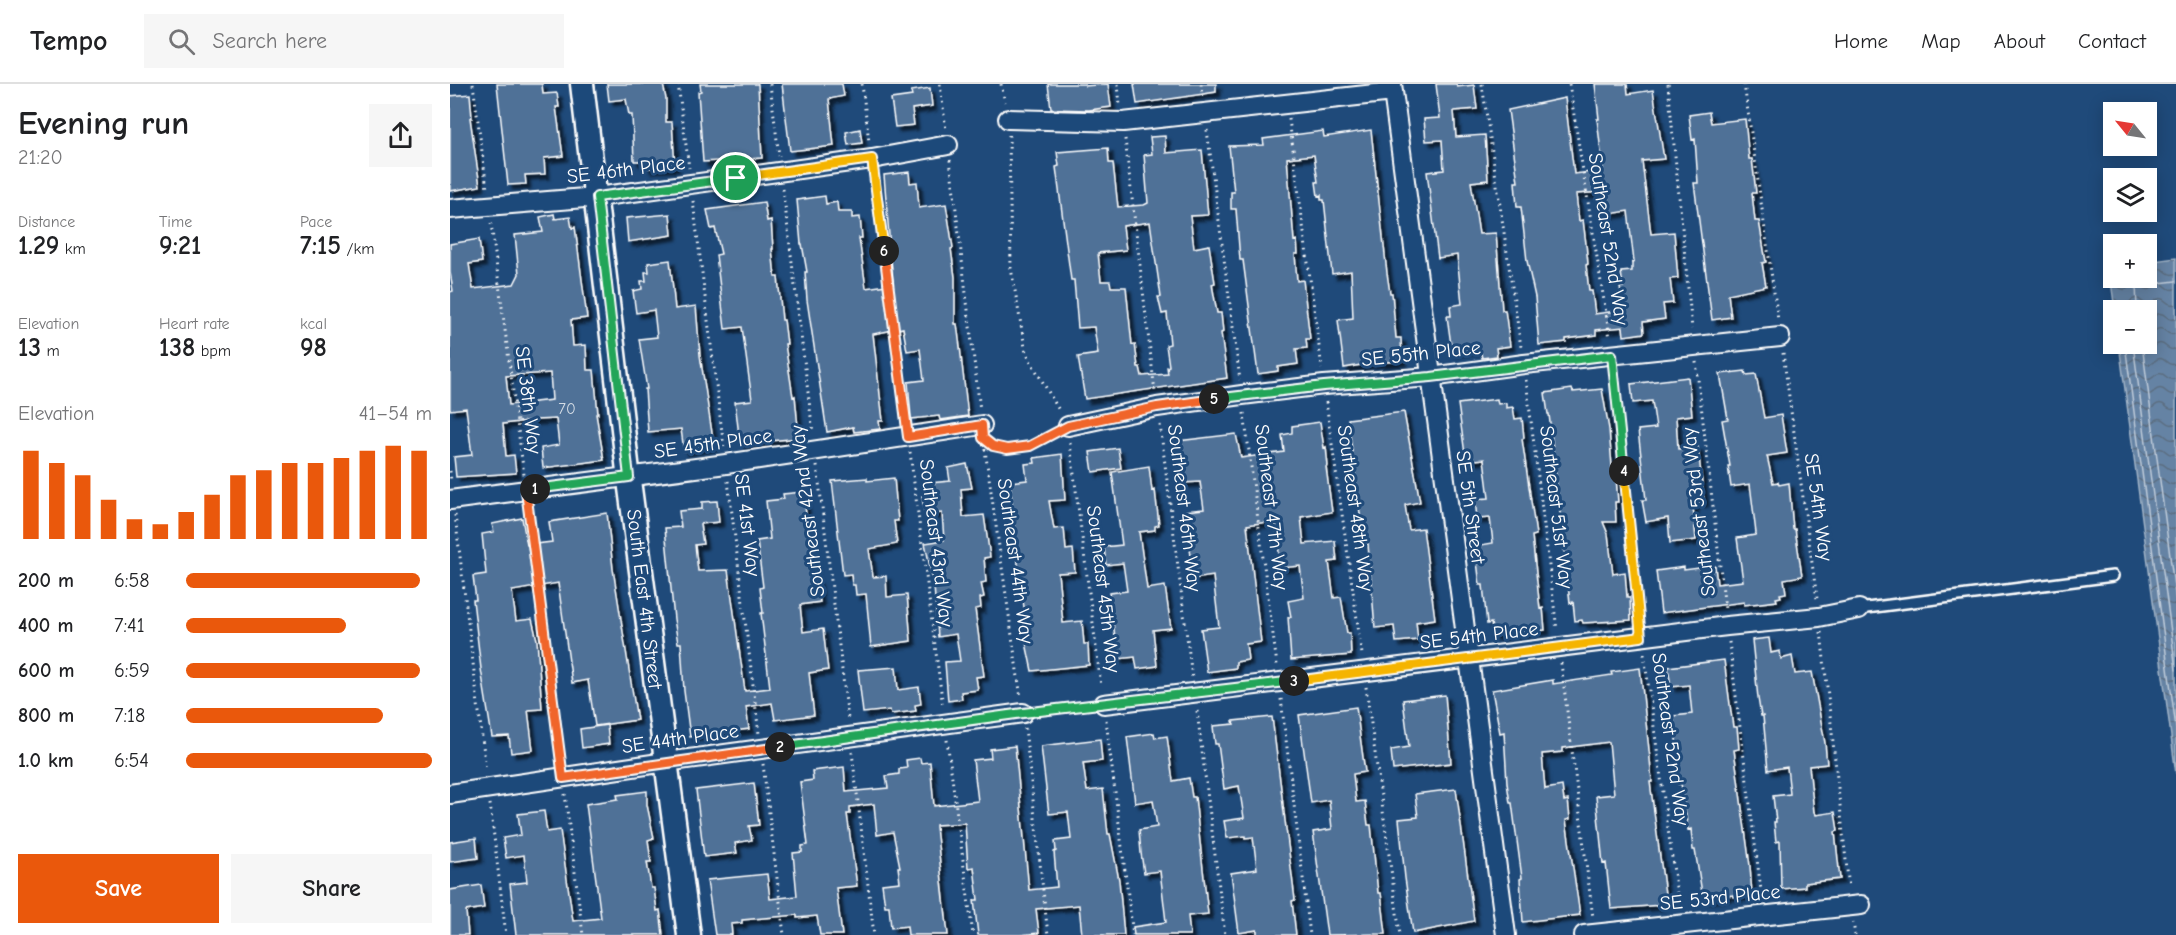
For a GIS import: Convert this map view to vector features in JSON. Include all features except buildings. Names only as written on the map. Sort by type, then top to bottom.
[{"type":"street","name":"South East 4th Street","points":[[582,84],[629,477],[688,935]]},
{"type":"street","points":[[1008,119],[1123,122],[1287,104],[1393,88]]},
{"type":"street","name":"SE 5th Street","points":[[1393,88],[1506,935]]},
{"type":"street","name":"SE 46th Place","points":[[450,209],[597,197],[872,159],[948,145]]},
{"type":"street","name":"SE 55th Place","points":[[1068,426],[1157,407],[1242,395],[1431,377],[1524,364],[1780,337]]},
{"type":"street","name":"SE 45th Place","points":[[452,500],[726,464],[908,437],[983,431]]},
{"type":"street","name":"SE 54th Place","points":[[1104,704],[1727,626],[1819,617],[1859,609]]},
{"type":"street","name":"SE 44th Place","points":[[450,794],[1023,713]]},
{"type":"street","name":"SE 53rd Place","points":[[1590,934],[1856,906]]},
{"type":"lane","points":[[1859,609],[2113,576]]},
{"type":"path","name":"SE 38th Way","points":[[473,84],[583,935]]},
{"type":"path","name":"SE 41st Way","points":[[678,84],[784,935]]},
{"type":"path","name":"Southeast 42nd Way","points":[[770,84],[874,935]]},
{"type":"path","name":"Southeast 43rd Way","points":[[862,84],[973,935]]},
{"type":"path","name":"Southeast 44th Way","points":[[940,84],[983,431],[1023,713],[1048,935]]},
{"type":"path","points":[[983,431],[993,446],[1007,449],[1030,446],[1068,426],[1026,353],[1011,268],[1008,119],[1001,84]]},
{"type":"path","name":"Southeast 46th Way","points":[[1118,84],[1225,935]]},
{"type":"path","name":"Southeast 47th Way","points":[[1200,84],[1310,935]]},
{"type":"path","name":"Southeast 51st Way","points":[[1482,84],[1524,364],[1560,648],[1590,934]]},
{"type":"path","name":"Southeast 52nd Way","points":[[1569,84],[1612,355],[1641,637],[1681,924]]},
{"type":"path","name":"Southeast 53rd Way","points":[[1668,84],[1694,347],[1764,914]]},
{"type":"path","name":"SE 54th Way","points":[[1744,84],[1819,617],[1856,906],[1855,935]]},
{"type":"path","name":"Southeast 48th Way","points":[[1287,104],[1400,935]]},
{"type":"path","name":"Southeast 45th Way","points":[[1068,426],[1133,935]]},
{"type":"path","points":[[450,471],[506,935]]},
{"type":"path","points":[[1023,713],[1104,704]]},
{"type":"water","points":[[2176,258],[2176,774],[2120,354],[2157,354],[2157,300],[2114,300],[2112,288],[2157,288],[2157,261]]},
{"type":"route","points":[[872,159],[908,437],[982,425],[983,438],[993,446],[1007,449],[1030,446],[1068,426],[1157,407],[1242,395],[1431,377],[1612,355],[1641,637],[1023,713],[563,778],[526,491],[629,477],[597,197],[736,178],[872,159]]}]
